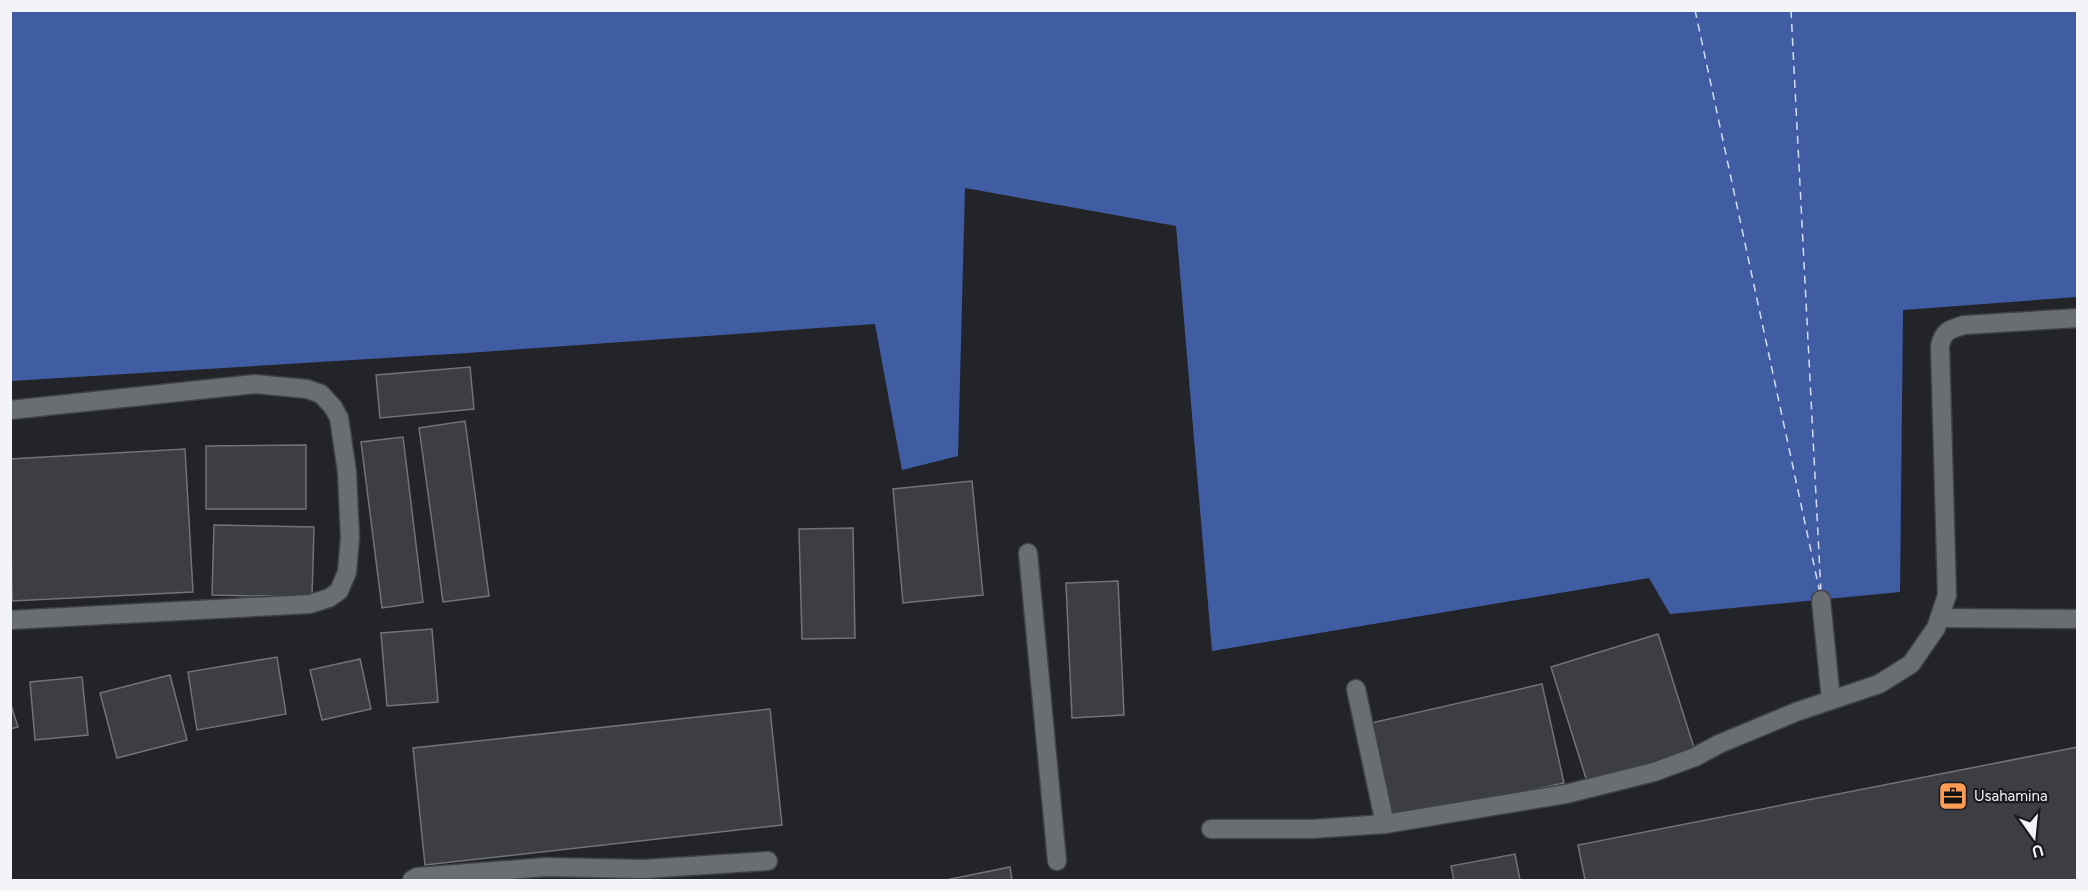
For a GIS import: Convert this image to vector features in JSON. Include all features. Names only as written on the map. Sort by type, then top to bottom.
[{"type":"street","points":[[1211,829],[1312,829],[1385,824],[1566,794],[1654,772],[1831,700],[1879,684],[1911,664],[1936,628],[1947,595],[1940,346],[1942,337],[1949,330],[1964,325],[2078,318]]},
{"type":"street","points":[[10,410],[255,384],[307,389],[321,394],[339,417],[347,472],[350,538],[347,572],[339,591],[329,598],[310,604],[10,620]]},
{"type":"street","points":[[1028,554],[1057,861]]},
{"type":"street","points":[[1821,600],[1831,700]]},
{"type":"street","points":[[1940,618],[2078,619]]},
{"type":"street","points":[[1356,689],[1385,824]]},
{"type":"street","points":[[412,880],[417,877],[546,867],[644,869],[768,861]]},
{"type":"water","points":[[11,11],[2077,11],[2077,297],[1903,310],[1900,592],[1670,614],[1649,578],[1212,651],[1176,226],[965,188],[958,456],[902,470],[875,324],[467,353],[11,381]]},
{"type":"building","points":[[470,367],[474,409],[380,418],[376,375]]},
{"type":"building","points":[[465,421],[489,596],[443,602],[419,428]]},
{"type":"building","points":[[403,437],[423,602],[382,608],[361,442]]},
{"type":"building","points":[[306,445],[306,509],[206,509],[206,446]]},
{"type":"building","points":[[185,449],[193,592],[12,601],[10,459]]},
{"type":"building","points":[[972,481],[983,595],[903,603],[893,489]]},
{"type":"building","points":[[214,525],[314,527],[312,597],[212,595]]},
{"type":"building","points":[[853,528],[855,638],[802,639],[799,529]]},
{"type":"building","points":[[1118,581],[1124,715],[1072,718],[1066,583]]},
{"type":"building","points":[[432,629],[438,702],[387,706],[381,633]]},
{"type":"building","points":[[1658,634],[1696,754],[1589,788],[1551,667]]},
{"type":"building","points":[[277,657],[286,714],[197,730],[188,672]]},
{"type":"building","points":[[360,659],[371,709],[322,720],[310,670]]},
{"type":"building","points":[[170,675],[187,740],[117,758],[100,693]]},
{"type":"building","points":[[82,677],[88,735],[35,740],[30,682]]},
{"type":"building","points":[[1542,684],[1564,783],[1393,821],[1371,723]]},
{"type":"building","points":[[10,702],[18,727],[10,729]]},
{"type":"building","points":[[770,709],[782,825],[425,865],[413,748]]},
{"type":"building","name":"Usahamina","points":[[2078,747],[2078,880],[1585,880],[1578,845]]},
{"type":"building","points":[[1515,854],[1520,880],[1454,880],[1451,866]]},
{"type":"building","points":[[1010,867],[1012,880],[946,880]]},
{"type":"ferry route","points":[[1695,10],[1820,593]]},
{"type":"ferry route","points":[[1791,10],[1821,593]]},
{"type":"place","name":"Usahamina","points":[[1953,796]]}]
